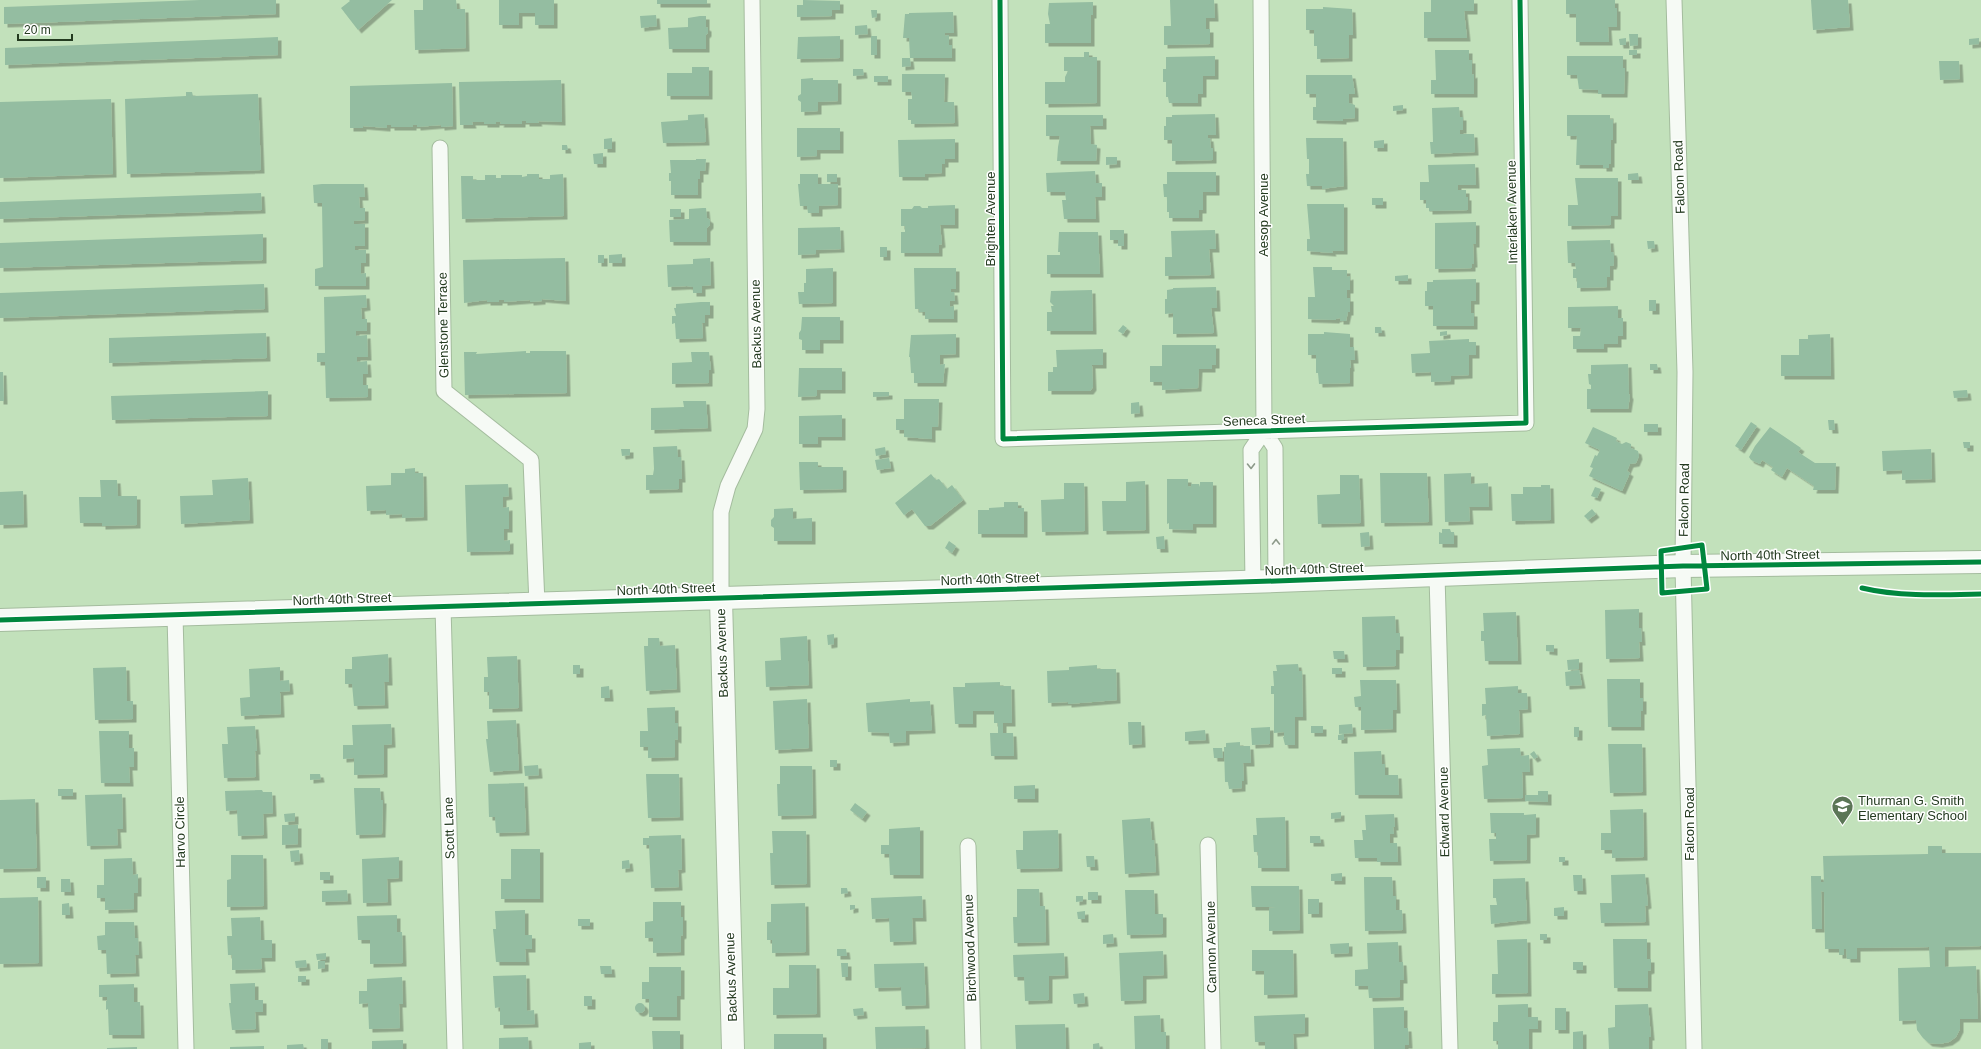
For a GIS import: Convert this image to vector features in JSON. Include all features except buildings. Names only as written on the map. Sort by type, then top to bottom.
[{"type":"street","name":"Backus Avenue","points":[[733,1049],[721,599],[721,512],[728,486],[755,429],[757,409],[752,0]]},
{"type":"street","name":"Brighten Avenue","points":[[1000,0],[1003,439]]},
{"type":"street","name":"Aesop Avenue","points":[[1261,0],[1264,431]]},
{"type":"street","name":"Interlaken Avenue","points":[[1520,0],[1526,423]]},
{"type":"street","name":"Falcon Road","points":[[1674,0],[1685,372],[1683,566],[1694,1049]]},
{"type":"street","name":"Glenstone Terrace","points":[[440,148],[444,391],[531,460],[537,604]]},
{"type":"street","name":"Seneca Street","points":[[1003,439],[1526,423]]},
{"type":"street","points":[[1253,582],[1251,450],[1264,431],[1275,448],[1276,581]]},
{"type":"street","name":"North 40th Street","points":[[0,620],[1253,582],[1683,566],[1981,562]]},
{"type":"street","name":"Edward Avenue","points":[[1438,575],[1450,1049]]},
{"type":"street","name":"Scott Lane","points":[[443,607],[455,1049]]},
{"type":"street","name":"Harvo Circle","points":[[174,615],[186,1049]]},
{"type":"street","name":"Cannon Avenue","points":[[1208,845],[1213,1049]]},
{"type":"street","name":"Birchwood Avenue","points":[[968,846],[973,1049]]},
{"type":"cycle path","points":[[1000,0],[1003,439],[1526,423],[1520,0]]},
{"type":"cycle path","points":[[1702,545],[1707,589],[1662,593],[1661,551],[1702,545]]},
{"type":"cycle path","points":[[0,620],[1276,581],[1683,566],[1981,562]]},
{"type":"cycle path","points":[[1862,588],[1906,594],[1981,594]]},
{"type":"place","name":"Thurman G. Smith Elementary School","points":[[1842,826]]}]
